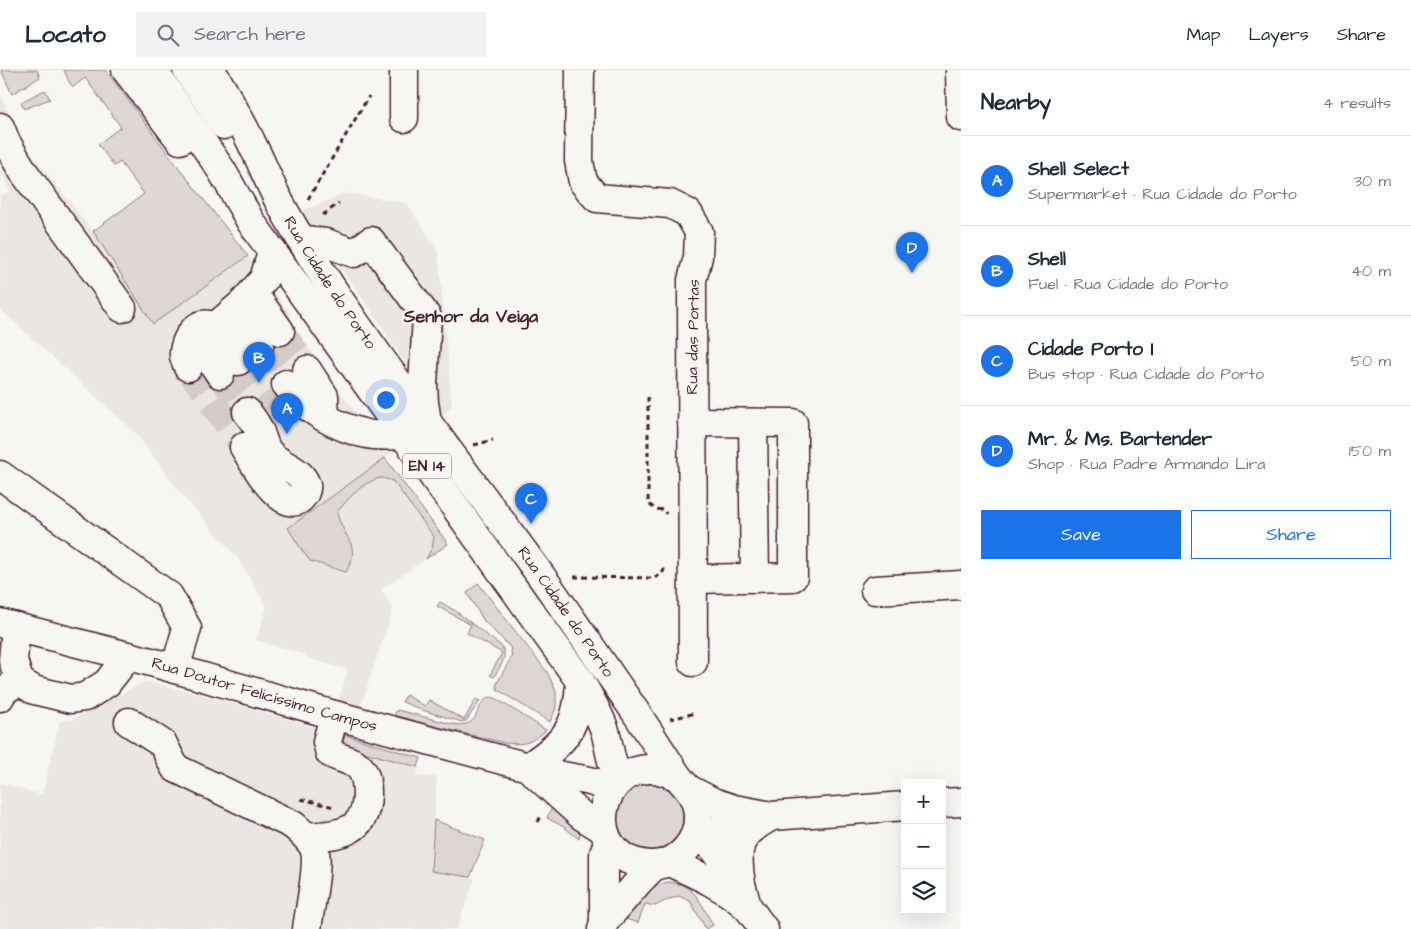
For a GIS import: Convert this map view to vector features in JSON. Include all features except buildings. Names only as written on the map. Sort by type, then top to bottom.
[{"type":"street","name":"Rua Cidade do Porto","points":[[126,70],[188,150],[251,222]]},
{"type":"street","name":"Rua Cidade do Porto","points":[[153,70],[222,172],[251,222],[272,252],[416,429],[545,581],[684,784],[697,806],[696,831]]},
{"type":"street","name":"Rua Cidade do Porto","points":[[187,70],[279,201],[301,239],[353,319],[416,429],[580,681],[594,705],[605,732],[615,785]]},
{"type":"street","name":"Rua Cidade do Porto","points":[[211,70],[252,143],[279,201]]},
{"type":"street","points":[[404,70],[404,118]]},
{"type":"street","name":"Rua das Portas","points":[[580,70],[579,161],[583,182],[597,198],[670,204],[688,213],[699,232],[698,257],[692,280],[693,662]]},
{"type":"street","points":[[960,70],[961,117]]},
{"type":"street","points":[[0,126],[6,142],[23,171],[122,308]]},
{"type":"street","points":[[292,387],[299,400],[325,417],[347,429],[367,434],[416,429],[424,402],[423,385],[427,317],[371,241],[354,253],[326,242],[301,239]]},
{"type":"street","points":[[234,311],[249,353],[208,357],[207,348],[234,311],[264,279],[272,252]]},
{"type":"street","points":[[188,367],[184,358],[188,336],[196,328],[203,325],[210,326],[234,311]]},
{"type":"street","points":[[244,447],[274,491],[283,499],[290,502],[298,501],[305,494],[306,486],[302,478],[295,471],[271,456],[264,447],[253,417]]},
{"type":"street","points":[[692,422],[793,423],[793,577],[693,579]]},
{"type":"street","points":[[753,423],[755,578]]},
{"type":"street","points":[[0,475],[169,596],[187,628],[175,669]]},
{"type":"street","points":[[875,590],[961,585]]},
{"type":"street","points":[[8,625],[13,660],[10,689],[34,690],[70,700],[85,697],[107,683],[128,656]]},
{"type":"street","name":"Rua Doutor Felicíssimo Campos","points":[[8,625],[128,656],[334,715],[562,776],[592,781],[603,785],[615,785]]},
{"type":"street","points":[[528,767],[549,753],[571,729],[579,702],[580,681]]},
{"type":"street","points":[[306,837],[332,836],[346,832],[357,825],[366,806],[367,783],[361,769],[351,762],[340,759],[330,753],[327,742],[334,715]]},
{"type":"street","points":[[129,722],[163,744],[175,768],[293,825],[306,837],[314,850],[316,861],[306,929]]},
{"type":"street","name":"Rua Doutor Felicíssimo Campos","points":[[528,767],[606,836]]},
{"type":"street","points":[[603,926],[606,836],[602,816],[604,802],[615,785],[634,772],[649,769],[664,771],[713,802],[764,821]]},
{"type":"street","points":[[946,803],[961,802]]},
{"type":"street","points":[[696,831],[715,831],[764,821],[901,806]]},
{"type":"street","points":[[744,896],[738,868],[740,842],[748,832],[764,821]]},
{"type":"street","points":[[603,926],[640,880],[685,850],[696,831]]},
{"type":"street","points":[[696,831],[711,846],[764,929]]},
{"type":"street","points":[[606,836],[620,856],[637,864],[662,864],[744,896]]},
{"type":"path","points":[[307,200],[369,96]]},
{"type":"path","points":[[323,216],[339,203]]},
{"type":"path","points":[[648,396],[648,498],[649,504],[655,509],[664,510],[667,517]]},
{"type":"path","points":[[471,445],[493,440]]},
{"type":"path","points":[[571,577],[654,578],[662,574],[666,568],[666,560]]},
{"type":"path","points":[[664,721],[696,713]]},
{"type":"path","points":[[538,822],[542,816]]},
{"type":"shaded area","points":[[1,70],[37,70],[40,77],[12,94]]},
{"type":"shaded area","points":[[64,70],[104,70],[107,72],[248,256],[153,324],[93,231],[144,194],[120,162],[114,166],[98,144],[121,127],[85,78],[73,87]]},
{"type":"shaded area","points":[[45,90],[50,99],[24,109],[21,102]]},
{"type":"shaded area","points":[[0,93],[20,140],[93,231],[153,324],[248,256],[290,314],[292,325],[354,411],[363,416],[390,454],[385,458],[448,544],[381,589],[393,609],[360,708],[338,702],[348,670],[307,658],[307,655],[256,640],[267,607],[238,558],[183,496],[136,433],[0,309],[0,196],[10,192],[0,167]]},
{"type":"shaded area","points":[[345,193],[407,203],[438,251],[452,406],[440,418],[373,313],[300,212]]},
{"type":"shaded area","points":[[385,458],[448,544],[426,559],[432,548],[434,537],[393,481],[381,478],[362,487],[337,512],[352,548],[351,562],[346,572],[310,561],[288,528]]},
{"type":"shaded area","points":[[478,583],[547,672],[556,691],[556,708],[550,722],[498,690],[496,685],[512,656],[510,647],[484,621],[467,593]]},
{"type":"shaded area","points":[[440,602],[454,610],[501,646],[504,658],[494,677],[490,675],[502,653],[467,633],[471,625],[437,606]]},
{"type":"shaded area","points":[[146,681],[210,697],[421,758],[416,776],[437,777],[431,871],[475,878],[457,929],[0,929],[0,783],[42,795],[60,721],[73,719]]},
{"type":"shaded area","points":[[406,695],[425,706],[429,700],[464,720],[476,699],[480,701],[466,721],[462,722],[402,702]]},
{"type":"shaded area","points":[[489,697],[495,698],[546,730],[527,742],[517,744],[504,743],[394,716],[397,710],[462,725],[472,721],[480,707]]},
{"type":"shaded area","points":[[345,735],[421,758],[418,767],[342,746]]},
{"type":"shaded area","points":[[644,784],[656,784],[668,789],[678,799],[683,811],[681,830],[668,845],[656,850],[644,850],[632,845],[622,835],[617,823],[617,811],[622,799],[632,789]]},
{"type":"shaded area","points":[[556,799],[580,830],[579,839],[564,827],[547,818]]},
{"type":"shaded area","points":[[434,820],[485,840],[470,877],[431,871]]},
{"type":"shaded area","points":[[668,882],[685,886],[691,891],[701,902],[713,925],[706,929],[690,901],[679,896],[655,906],[645,904],[638,923],[626,919],[642,895],[654,887]]},
{"type":"tunnel","points":[[280,331],[307,370]]},
{"type":"tunnel","points":[[259,346],[286,384]]},
{"type":"tunnel","points":[[238,361],[271,408]]},
{"type":"tunnel","points":[[188,367],[244,447]]},
{"type":"tunnel","points":[[220,374],[247,412]]},
{"type":"place","name":"Mr. & Ms. Bartender","points":[[912,273]]},
{"type":"place","name":"Shell","points":[[259,383]]},
{"type":"place","name":"Shell Select","points":[[287,434]]},
{"type":"place","name":"Cidade Porto I","points":[[531,524]]},
{"type":"district","name":"Senhor da Veiga","points":[[471,316]]}]
